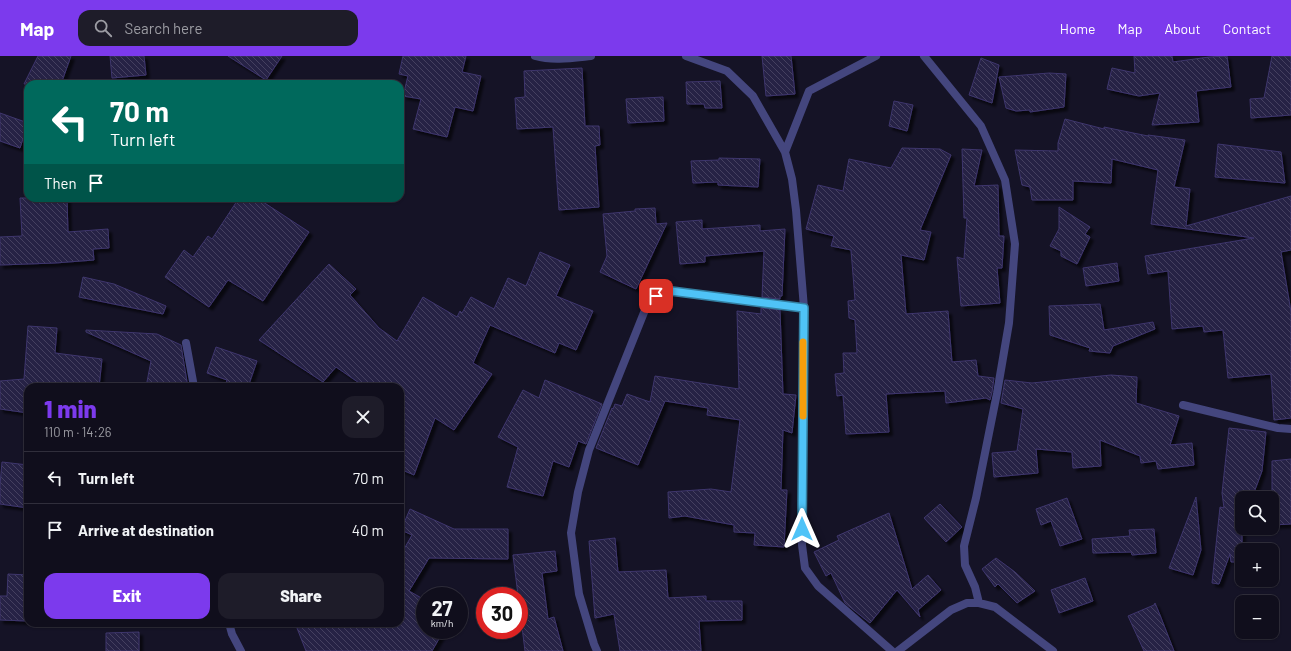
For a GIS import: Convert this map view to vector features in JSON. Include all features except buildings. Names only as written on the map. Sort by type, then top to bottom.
[{"type":"street","points":[[535,56],[544,58],[591,56]]},
{"type":"street","points":[[686,56],[727,71],[753,96],[785,152],[792,179],[796,210],[804,308],[802,545],[805,568],[818,586],[892,651]]},
{"type":"street","points":[[785,152],[809,92],[876,56]]},
{"type":"street","points":[[924,56],[981,126],[1005,180],[1015,244],[1009,323],[998,393],[976,498],[964,546],[965,565],[975,588],[979,603]]},
{"type":"street","points":[[597,651],[579,594],[571,533],[578,492],[589,450],[647,305],[656,296],[671,291],[804,308]]},
{"type":"street","points":[[186,343],[193,383]]},
{"type":"street","points":[[1182,406],[1278,428],[1291,429]]},
{"type":"street","points":[[898,651],[951,610],[968,603],[979,603],[995,607],[1053,651]]},
{"type":"street","points":[[230,627],[241,651]]},
{"type":"slow traffic","points":[[803,342],[803,416]]},
{"type":"route","points":[[656,296],[671,291],[804,308],[802,529]]}]
